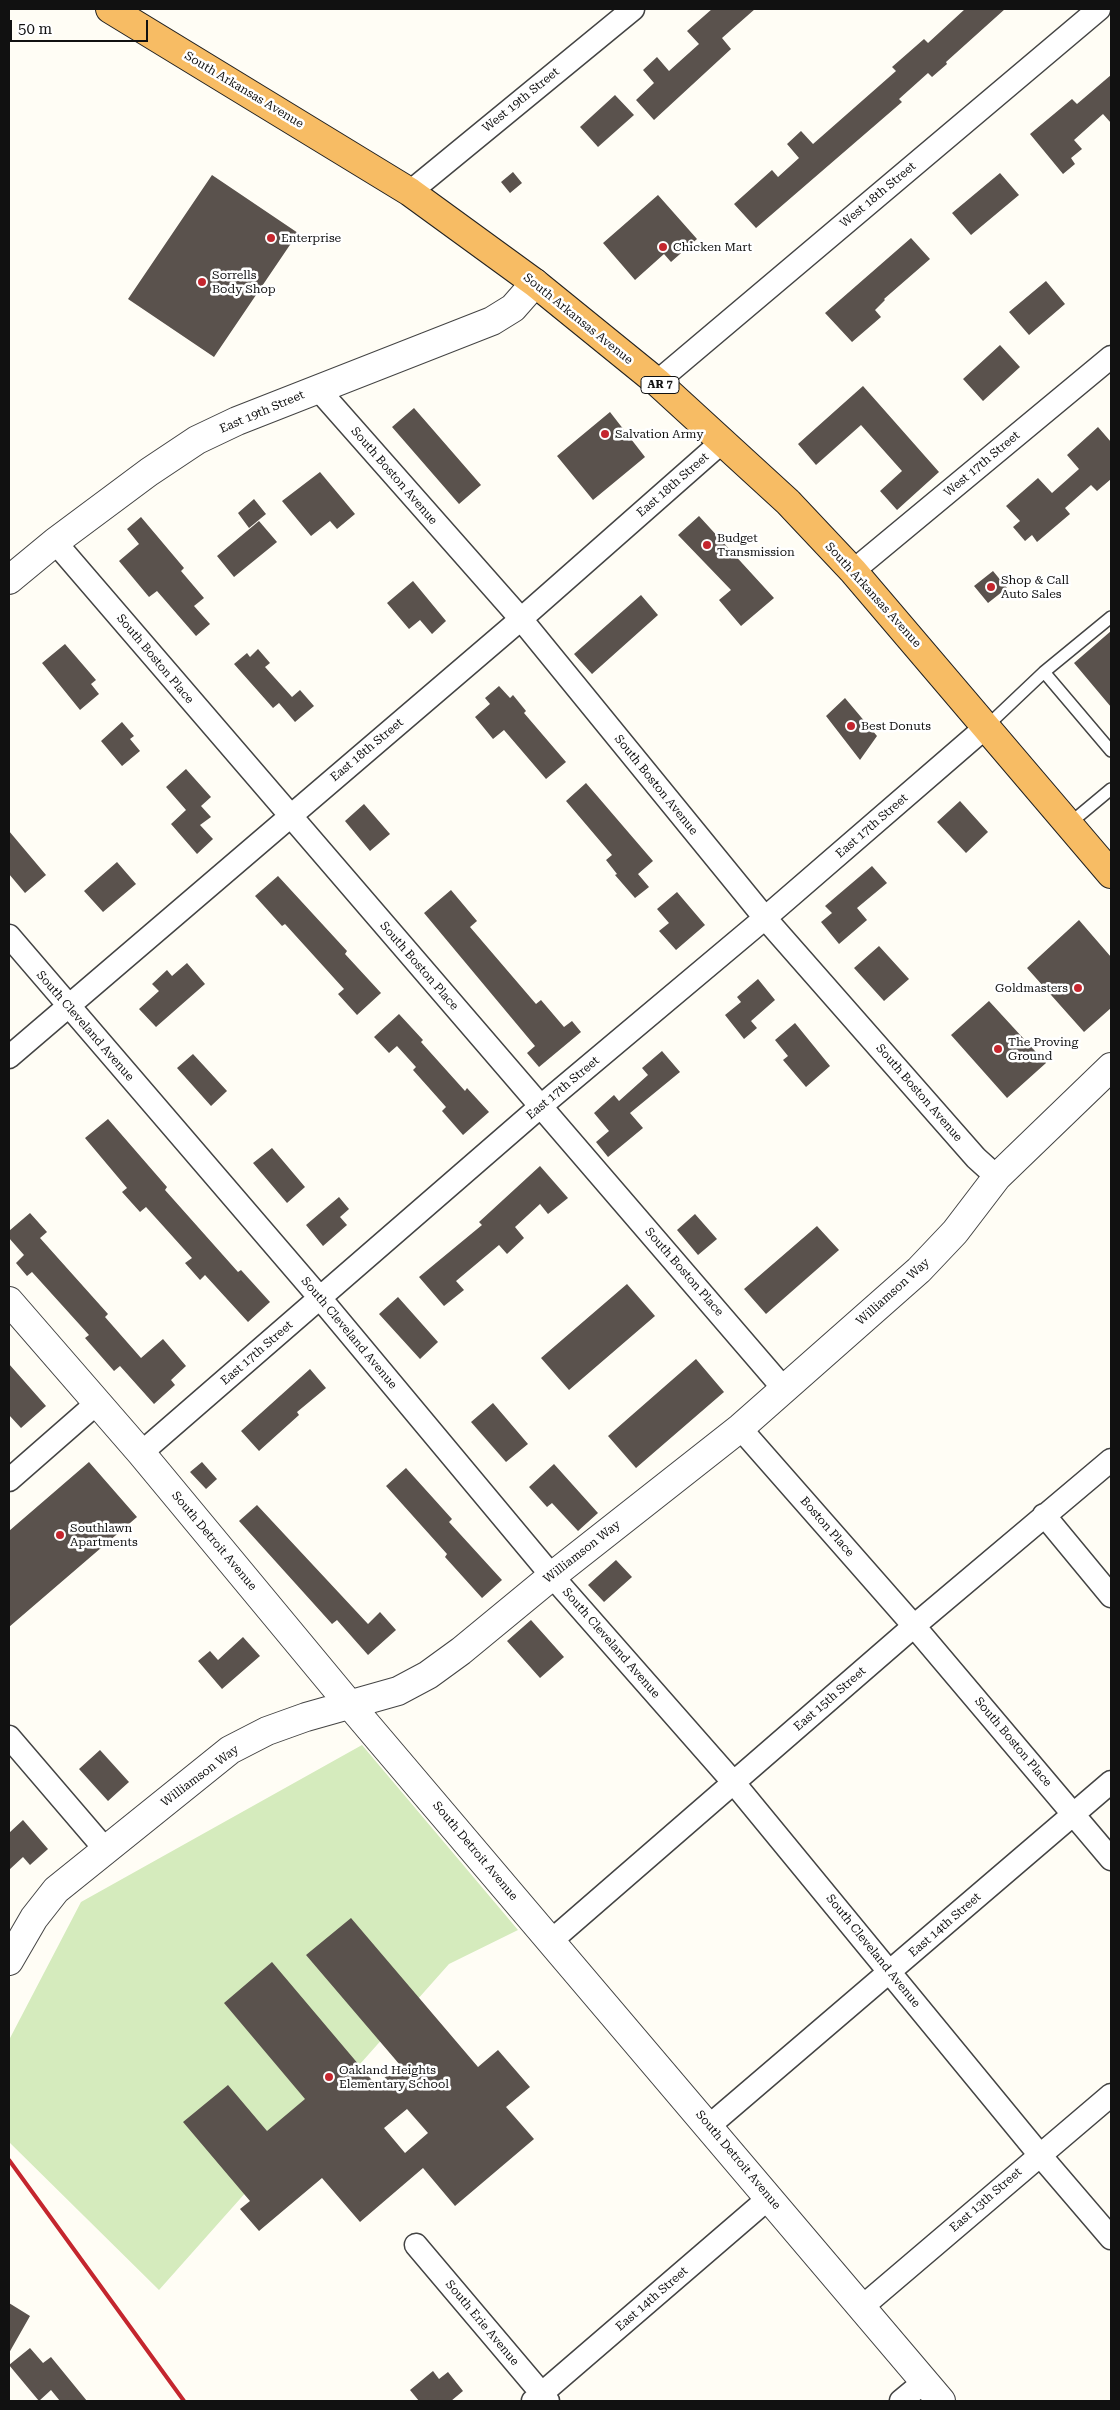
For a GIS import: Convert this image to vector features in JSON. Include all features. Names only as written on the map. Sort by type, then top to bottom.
[{"type":"highway","name":"South Arkansas Avenue","points":[[110,9],[410,192],[535,283],[657,382],[788,502],[854,571],[1111,874]]},
{"type":"street","name":"West 19th Street","points":[[410,192],[633,9]]},
{"type":"street","name":"West 18th Street","points":[[657,382],[1099,9]]},
{"type":"street","name":"East 19th Street","points":[[9,580],[55,542],[197,440],[318,389],[492,321],[513,308],[535,283]]},
{"type":"street","name":"West 17th Street","points":[[854,571],[1111,357]]},
{"type":"street","name":"South Boston Avenue","points":[[318,389],[520,619],[765,918],[976,1158],[997,1178]]},
{"type":"street","name":"East 18th Street","points":[[9,1057],[520,619],[723,441]]},
{"type":"street","name":"South Boston Place","points":[[55,542],[784,1389]]},
{"type":"street","name":"East 17th Street","points":[[142,1453],[541,1106],[765,918],[987,726]]},
{"type":"street","name":"South Cleveland Avenue","points":[[9,936],[320,1298],[552,1576],[734,1783],[1039,2154],[1111,2238]]},
{"type":"street","name":"Williamson Way","points":[[9,1961],[34,1918],[56,1890],[230,1750],[267,1731],[306,1716],[398,1691],[428,1675],[461,1651],[552,1576],[740,1428],[919,1270],[955,1232],[997,1178],[1111,1067]]},
{"type":"street","name":"South Detroit Avenue","points":[[9,1302],[142,1453],[350,1705],[770,2197],[933,2392]]},
{"type":"street","points":[[9,1480],[97,1403]]},
{"type":"street","name":"Boston Place","points":[[740,1428],[914,1626]]},
{"type":"street","name":"East 15th Street","points":[[551,1941],[914,1626],[1111,1460]]},
{"type":"street","points":[[1044,1515],[1111,1596]]},
{"type":"street","name":"South Boston Place","points":[[914,1626],[1111,1859]]},
{"type":"street","points":[[9,1737],[105,1849]]},
{"type":"street","name":"East 14th Street","points":[[709,2126],[1111,1782]]},
{"type":"street","name":"East 13th Street","points":[[862,2308],[1039,2154],[1111,2095]]},
{"type":"street","name":"East 14th Street","points":[[541,2399],[770,2197]]},
{"type":"street","name":"South Erie Avenue","points":[[416,2245],[541,2399]]},
{"type":"street","points":[[901,2401],[933,2392]]},
{"type":"lane","points":[[987,726],[1044,672],[1111,617]]},
{"type":"lane","points":[[1044,672],[1111,751]]},
{"type":"lane","points":[[1069,824],[1111,789]]},
{"type":"green space","points":[[362,1745],[518,1930],[449,1964],[159,2290],[9,2142],[9,2040],[81,1902]]},
{"type":"building","points":[[712,9],[755,9],[722,38],[731,49],[654,120],[636,100],[654,83],[643,70],[657,57],[669,71],[699,44],[687,31]]},
{"type":"building","points":[[965,9],[1005,9],[946,62],[947,64],[932,77],[928,73],[899,99],[902,102],[756,228],[734,204],[772,170],[778,177],[799,158],[787,144],[801,131],[813,144],[896,71],[892,67],[924,39],[928,43]]},
{"type":"building","points":[[1111,75],[1111,123],[1103,114],[1074,140],[1082,149],[1071,158],[1075,164],[1063,174],[1030,134],[1072,99],[1077,104]]},
{"type":"building","points":[[615,95],[634,115],[598,147],[580,127]]},
{"type":"building","points":[[513,172],[522,183],[510,193],[501,182]]},
{"type":"building","points":[[1000,173],[1019,195],[971,235],[952,213]]},
{"type":"building","name":"Sorrells Body Shop","points":[[212,175],[298,233],[214,357],[128,299]]},
{"type":"building","points":[[658,195],[697,239],[671,262],[664,254],[635,280],[603,243]]},
{"type":"building","points":[[911,238],[930,259],[884,299],[875,310],[881,317],[852,342],[825,313]]},
{"type":"building","points":[[1046,281],[1065,304],[1029,335],[1009,312]]},
{"type":"building","points":[[1000,345],[1020,367],[983,401],[963,379]]},
{"type":"building","points":[[863,386],[939,472],[897,510],[880,491],[902,471],[861,425],[816,465],[798,444]]},
{"type":"building","points":[[414,408],[481,485],[459,504],[392,427]]},
{"type":"building","name":"Salvation Army","points":[[610,412],[645,457],[593,500],[557,456]]},
{"type":"building","points":[[1098,427],[1111,442],[1111,479],[1097,491],[1091,485],[1065,508],[1070,514],[1037,542],[1032,535],[1025,541],[1013,527],[1020,521],[1006,506],[1038,478],[1052,493],[1079,469],[1067,455]]},
{"type":"building","points":[[320,472],[355,514],[337,529],[330,521],[311,536],[282,501]]},
{"type":"building","points":[[254,499],[266,514],[249,528],[238,513]]},
{"type":"building","points":[[699,516],[774,598],[741,626],[719,600],[731,590],[678,535]]},
{"type":"building","points":[[141,517],[184,568],[181,571],[204,598],[194,606],[210,624],[196,636],[157,591],[149,597],[119,561],[139,544],[127,529]]},
{"type":"building","points":[[259,521],[277,542],[234,577],[217,556]]},
{"type":"building","name":"Shop & Call Auto Sales","points":[[993,571],[1007,588],[988,603],[974,586]]},
{"type":"building","points":[[413,581],[446,621],[432,634],[420,620],[409,629],[387,603]]},
{"type":"building","points":[[641,595],[658,615],[592,674],[574,654]]},
{"type":"building","points":[[1111,631],[1111,707],[1074,663]]},
{"type":"building","points":[[65,644],[96,680],[91,684],[99,694],[80,710],[42,663]]},
{"type":"building","points":[[258,649],[270,663],[265,667],[292,697],[300,690],[314,706],[295,722],[279,703],[273,708],[234,664],[247,653],[250,657]]},
{"type":"building","points":[[499,686],[510,698],[513,695],[526,711],[524,713],[566,762],[546,779],[504,730],[493,739],[475,717],[490,704],[485,698]]},
{"type":"building","name":"Best Donuts","points":[[845,698],[877,736],[860,760],[826,716]]},
{"type":"building","points":[[122,722],[134,736],[130,739],[140,751],[122,766],[101,741]]},
{"type":"building","points":[[186,769],[211,797],[201,806],[211,817],[200,825],[213,839],[197,854],[171,824],[186,810],[166,787]]},
{"type":"building","points":[[586,783],[653,861],[638,874],[649,887],[635,898],[615,875],[617,874],[606,860],[612,855],[566,801]]},
{"type":"building","points":[[960,801],[988,832],[966,853],[937,822]]},
{"type":"building","points":[[364,804],[390,834],[370,851],[345,821]]},
{"type":"building","points":[[9,831],[46,875],[25,893],[9,874]]},
{"type":"building","points":[[117,862],[136,884],[103,912],[84,891]]},
{"type":"building","points":[[872,866],[887,883],[857,908],[867,920],[839,944],[821,922],[832,913],[825,906]]},
{"type":"building","points":[[278,876],[347,951],[345,954],[381,993],[357,1015],[338,994],[344,989],[285,924],[282,926],[255,896]]},
{"type":"building","points":[[451,890],[477,921],[470,927],[536,1004],[541,1000],[564,1027],[572,1021],[581,1032],[539,1067],[527,1053],[535,1046],[424,913]]},
{"type":"building","points":[[677,892],[705,925],[676,950],[659,931],[669,923],[657,909]]},
{"type":"building","name":"Goldmasters","points":[[1079,920],[1111,957],[1111,1008],[1084,1032],[1027,968]]},
{"type":"building","points":[[879,946],[909,979],[884,1001],[854,968]]},
{"type":"building","points":[[187,963],[205,984],[156,1027],[139,1009],[159,991],[152,984],[167,970],[172,976]]},
{"type":"building","points":[[758,979],[775,1000],[751,1021],[757,1028],[744,1039],[725,1015],[741,1002],[737,997]]},
{"type":"building","name":"The Proving Ground","points":[[989,1001],[1046,1063],[1007,1098],[951,1035]]},
{"type":"building","points":[[399,1014],[423,1040],[421,1042],[465,1091],[467,1088],[489,1112],[463,1135],[442,1111],[446,1107],[413,1070],[416,1067],[397,1046],[389,1053],[374,1037]]},
{"type":"building","points":[[795,1023],[830,1066],[806,1087],[783,1060],[788,1056],[775,1040]]},
{"type":"building","points":[[662,1051],[680,1072],[630,1113],[643,1128],[608,1157],[596,1142],[609,1131],[594,1113],[614,1095],[619,1101],[648,1075],[642,1068]]},
{"type":"building","points":[[193,1054],[227,1091],[211,1106],[177,1068]]},
{"type":"building","points":[[108,1119],[167,1187],[165,1190],[238,1272],[241,1270],[270,1302],[248,1322],[205,1275],[200,1280],[185,1263],[192,1258],[146,1207],[140,1212],[122,1192],[127,1188],[85,1138]]},
{"type":"building","points":[[272,1148],[305,1187],[287,1203],[253,1163]]},
{"type":"building","points":[[540,1166],[568,1198],[548,1214],[540,1204],[515,1227],[524,1238],[507,1254],[499,1245],[456,1281],[464,1290],[444,1306],[419,1277],[482,1225],[479,1222]]},
{"type":"building","points":[[339,1197],[349,1209],[340,1217],[347,1225],[323,1246],[306,1225]]},
{"type":"building","points":[[30,1213],[47,1232],[40,1238],[108,1314],[105,1317],[141,1358],[163,1339],[186,1366],[171,1380],[175,1385],[154,1404],[120,1366],[114,1371],[85,1338],[89,1335],[32,1272],[27,1276],[16,1263],[24,1255],[9,1238],[9,1231]]},
{"type":"building","points":[[695,1214],[717,1239],[698,1255],[677,1230]]},
{"type":"building","points":[[817,1226],[839,1250],[766,1314],[744,1289]]},
{"type":"building","points":[[627,1284],[655,1316],[569,1390],[541,1358]]},
{"type":"building","points":[[398,1297],[438,1342],[420,1359],[379,1314]]},
{"type":"building","points":[[696,1359],[724,1392],[636,1468],[608,1436]]},
{"type":"building","points":[[9,1364],[46,1406],[21,1428],[9,1415]]},
{"type":"building","points":[[310,1369],[326,1388],[297,1412],[299,1415],[259,1451],[241,1431]]},
{"type":"building","points":[[493,1403],[528,1444],[506,1462],[471,1422]]},
{"type":"building","points":[[89,1462],[137,1517],[9,1627],[9,1531]]},
{"type":"building","points":[[202,1462],[217,1479],[206,1489],[190,1472]]},
{"type":"building","points":[[554,1464],[598,1513],[578,1531],[552,1503],[547,1507],[529,1487]]},
{"type":"building","points":[[406,1468],[452,1519],[449,1522],[502,1580],[482,1598],[445,1557],[447,1554],[386,1486]]},
{"type":"building","points":[[257,1505],[368,1624],[380,1612],[396,1630],[368,1655],[337,1620],[332,1624],[239,1521]]},
{"type":"building","points":[[616,1560],[632,1577],[604,1602],[588,1585]]},
{"type":"building","points":[[531,1620],[564,1657],[540,1678],[507,1641]]},
{"type":"building","points":[[243,1637],[260,1656],[222,1689],[198,1661],[210,1651],[218,1660]]},
{"type":"building","points":[[100,1750],[129,1782],[108,1801],[79,1769]]},
{"type":"building","points":[[23,1820],[48,1849],[30,1865],[23,1857],[9,1870],[9,1833]]},
{"type":"building","name":"Oakland Heights Elementary School","points":[[351,1918],[478,2067],[498,2050],[530,2087],[506,2107],[534,2139],[455,2206],[423,2168],[360,2222],[322,2178],[259,2231],[240,2209],[250,2201],[183,2122],[228,2085],[267,2131],[305,2099],[224,2003],[272,1962],[376,2085],[400,2065],[306,1955]],"holes":[[[407,2109],[428,2133],[405,2153],[384,2128]]]},
{"type":"building","points":[[9,2303],[30,2316],[9,2353]]},
{"type":"building","points":[[30,2348],[43,2363],[51,2357],[87,2401],[60,2401],[51,2390],[39,2401],[9,2365]]},
{"type":"building","points":[[433,2371],[439,2379],[448,2372],[463,2391],[451,2401],[419,2401],[410,2390]]},
{"type":"railway","points":[[9,2160],[184,2401]]},
{"type":"place","name":"Enterprise","points":[[271,238]]},
{"type":"place","name":"Chicken Mart","points":[[663,247]]},
{"type":"place","name":"Sorrells Body Shop","points":[[202,282]]},
{"type":"place","name":"Salvation Army","points":[[605,434]]},
{"type":"place","name":"Budget Transmission","points":[[707,545]]},
{"type":"place","name":"Shop & Call Auto Sales","points":[[991,587]]},
{"type":"place","name":"Best Donuts","points":[[851,726]]},
{"type":"place","name":"Goldmasters","points":[[1078,988]]},
{"type":"place","name":"The Proving Ground","points":[[998,1049]]},
{"type":"place","name":"Southlawn Apartments","points":[[60,1535]]},
{"type":"place","name":"Oakland Heights Elementary School","points":[[329,2077]]}]
